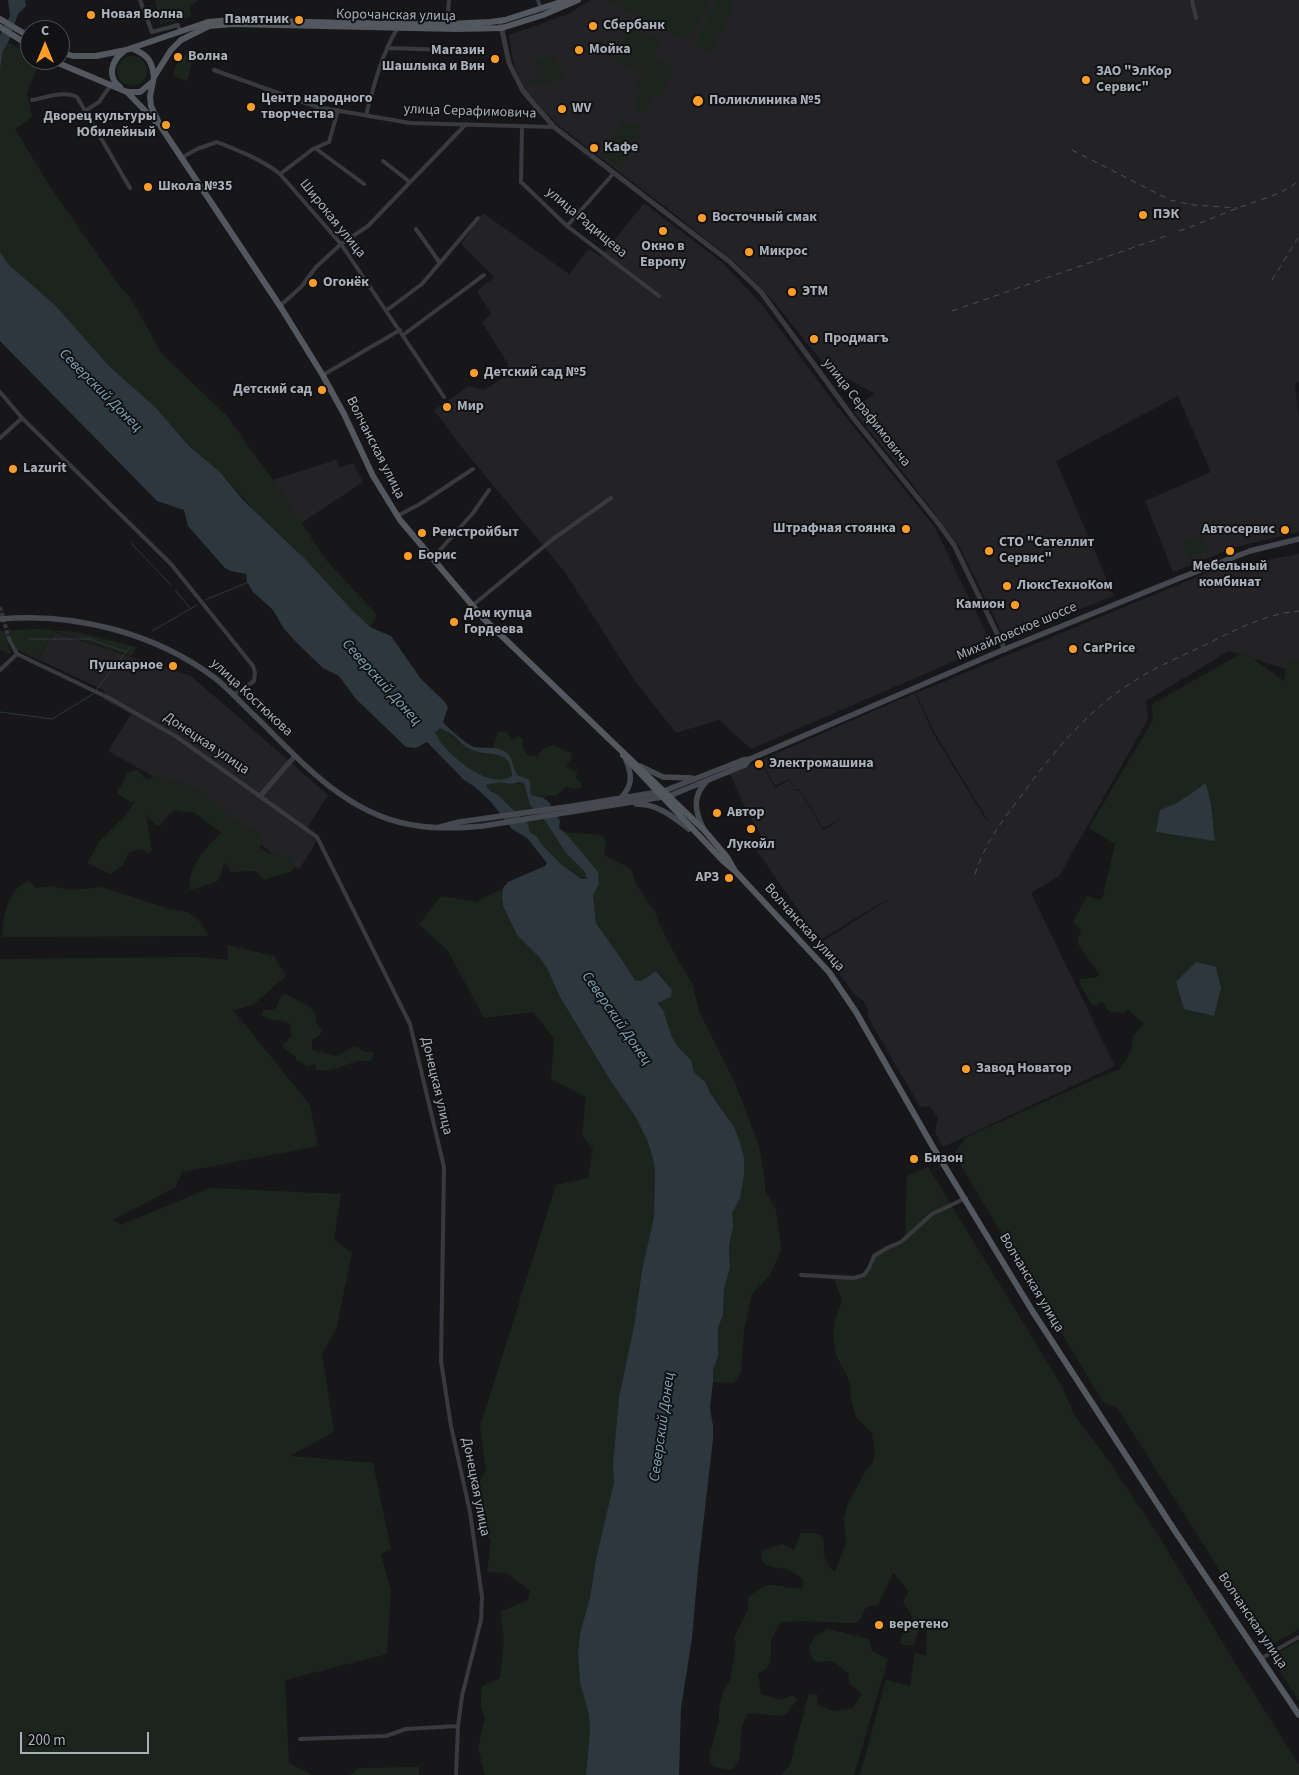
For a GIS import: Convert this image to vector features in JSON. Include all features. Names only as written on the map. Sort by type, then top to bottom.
[{"type":"main road","name":"Корочанская улица","points":[[501,24],[567,0]]},
{"type":"main road","name":"Корочанская улица","points":[[153,80],[171,50],[181,40],[209,26],[233,24],[397,29],[501,24],[543,15],[578,0]]},
{"type":"main road","points":[[0,19],[20,31]]},
{"type":"main road","name":"Корочанская улица","points":[[70,55],[96,56],[129,50],[208,22],[231,20],[447,26]]},
{"type":"main road","points":[[0,27],[20,40]]},
{"type":"main road","points":[[110,86],[112,64],[117,57],[129,50],[146,55],[150,60],[153,80],[150,96],[151,106],[161,127]]},
{"type":"main road","points":[[70,68],[125,91],[140,92],[153,80]]},
{"type":"main road","points":[[111,73],[115,83],[161,127]]},
{"type":"main road","name":"Волчанская улица","points":[[161,127],[280,306],[323,375],[344,414],[372,476],[397,516],[473,606],[613,743],[640,766],[696,833],[723,862],[735,871],[829,972],[862,1021],[933,1147],[966,1198],[1054,1345],[1175,1531],[1299,1715]]},
{"type":"main road","name":"Михайловское шоссе","points":[[665,795],[697,778],[750,759],[1005,650],[1180,578],[1250,550],[1299,540]]},
{"type":"main road","name":"улица Костюкова","points":[[0,619],[58,619],[79,622],[124,633],[158,645],[197,665],[217,679],[328,786],[359,808],[393,821],[418,826],[440,827],[459,822],[483,823],[665,795]]},
{"type":"main road","name":"Волчанская улица","points":[[613,743],[656,792],[665,795],[704,830],[735,871]]},
{"type":"main road","name":"Михайловское шоссе","points":[[665,795],[707,781],[745,765],[750,759]]},
{"type":"main road","points":[[620,801],[627,792],[632,777],[626,760]]},
{"type":"main road","points":[[640,766],[662,777],[697,778]]},
{"type":"main road","points":[[704,830],[698,817],[696,800],[698,791],[707,781]]},
{"type":"main road","name":"улица Костюкова","points":[[620,801],[656,792]]},
{"type":"main road","points":[[620,801],[645,804],[662,810],[696,833]]},
{"type":"street","points":[[140,0],[152,32],[178,24],[180,32]]},
{"type":"street","points":[[447,26],[449,0]]},
{"type":"street","points":[[538,0],[541,10]]},
{"type":"street","points":[[1192,0],[1196,18]]},
{"type":"street","name":"улица Серафимовича","points":[[501,24],[510,63],[523,92],[554,127],[730,262],[761,292],[854,419],[954,545],[1005,650]]},
{"type":"street","points":[[366,115],[375,78],[397,29]]},
{"type":"street","points":[[387,48],[481,50]]},
{"type":"street","name":"улица Серафимовича","points":[[214,70],[317,107],[410,123],[554,127]]},
{"type":"street","points":[[85,112],[99,102],[110,86]]},
{"type":"street","points":[[32,100],[72,94],[77,98],[130,188]]},
{"type":"street","points":[[280,174],[315,148],[329,142],[338,110]]},
{"type":"street","points":[[280,306],[301,287],[316,267],[341,244],[368,226],[466,124]]},
{"type":"street","name":"улица Радищева","points":[[522,126],[521,182],[567,226],[659,296]]},
{"type":"street","name":"Широкая улица","points":[[181,158],[197,149],[216,142],[248,154],[280,174],[341,244],[444,397]]},
{"type":"street","points":[[315,148],[364,184]]},
{"type":"street","points":[[383,161],[410,182]]},
{"type":"street","points":[[567,226],[613,174]]},
{"type":"street","points":[[387,310],[422,284],[478,218]]},
{"type":"street","points":[[416,229],[440,263]]},
{"type":"street","points":[[403,334],[484,275]]},
{"type":"street","points":[[323,375],[400,330]]},
{"type":"street","points":[[0,392],[22,418],[171,564],[253,666],[255,673],[254,681],[233,695]]},
{"type":"street","points":[[0,438],[22,418]]},
{"type":"street","points":[[397,516],[420,504],[473,469]]},
{"type":"street","points":[[432,559],[473,513],[489,490]]},
{"type":"street","points":[[473,606],[552,539],[611,498]]},
{"type":"street","points":[[0,670],[17,654],[8,639]]},
{"type":"street","name":"Донецкая улица","points":[[17,654],[111,699],[177,737],[318,837],[410,1024],[444,1167],[441,1361],[451,1426],[470,1512],[482,1597],[481,1620],[462,1696],[458,1726],[456,1775]]},
{"type":"street","points":[[261,795],[295,756]]},
{"type":"street","points":[[801,1275],[854,1278],[864,1275],[874,1256],[901,1242],[932,1214],[966,1198]]},
{"type":"street","points":[[1262,1658],[1299,1637]]},
{"type":"street","points":[[300,1740],[386,1736],[406,1729],[458,1726]]},
{"type":"shaded area","points":[[155,0],[199,0],[190,6],[191,17],[160,24]]},
{"type":"shaded area","points":[[591,0],[1299,0],[1299,382],[1295,383],[1299,417],[1299,532],[1239,546],[1173,572],[1145,501],[1211,472],[1178,396],[1056,461],[1114,596],[1005,639],[959,546],[907,477],[853,411],[874,393],[827,368],[769,296],[736,263],[558,125],[525,90],[513,62],[509,35],[568,14]]},
{"type":"shaded area","points":[[610,0],[709,0],[690,36],[684,39],[610,2]]},
{"type":"shaded area","points":[[716,0],[726,0],[734,4],[711,52],[694,45]]},
{"type":"shaded area","points":[[631,26],[661,42],[644,76],[613,61]]},
{"type":"shaded area","points":[[8,43],[20,48],[20,70],[36,70],[27,93],[32,117],[15,129],[49,185],[121,288],[128,294],[162,354],[226,415],[273,480],[326,560],[377,615],[370,627],[349,608],[290,544],[264,521],[220,472],[196,453],[155,407],[109,366],[56,306],[8,264],[0,252],[0,69],[3,51]]},
{"type":"shaded area","points":[[190,48],[195,52],[187,81],[173,76],[176,65]]},
{"type":"shaded area","points":[[132,56],[143,60],[147,71],[143,82],[132,86],[121,82],[117,71],[121,60]]},
{"type":"shaded area","points":[[556,56],[565,80],[530,85],[528,82],[543,77],[542,72],[539,73],[533,58]]},
{"type":"shaded area","points":[[656,57],[675,67],[659,98],[654,96],[645,113],[633,108],[643,90],[636,86],[641,77],[646,78]]},
{"type":"shaded area","points":[[623,121],[641,128],[642,131],[623,169],[619,169],[603,155]]},
{"type":"shaded area","points":[[644,203],[723,263],[763,306],[832,400],[934,526],[992,645],[751,749],[719,720],[676,733],[635,681],[564,571],[463,449],[434,410],[469,386],[484,390],[502,379],[508,364],[482,322],[491,314],[477,291],[494,277],[461,244],[483,213],[569,274],[589,249],[601,257]]},
{"type":"shaded area","points":[[336,460],[339,467],[353,463],[363,482],[301,523],[273,480]]},
{"type":"shaded area","points":[[1201,535],[1208,550],[1188,559],[1182,544]]},
{"type":"shaded area","points":[[1299,554],[1299,673],[1229,651],[1146,701],[1148,719],[1059,876],[1031,893],[1115,1066],[943,1147],[935,1132],[938,1118],[930,1106],[920,1107],[868,1017],[868,1010],[863,1000],[856,996],[817,945],[886,901],[888,903],[886,900],[822,939],[808,924],[755,848],[762,837],[744,805],[730,774],[760,761],[775,788],[789,780],[795,790],[800,791],[823,830],[845,817],[823,828],[800,790],[795,789],[789,779],[775,786],[761,760],[915,693],[934,735],[989,822],[935,734],[916,693],[1216,569]]},
{"type":"shaded area","points":[[38,629],[77,632],[137,647],[131,656],[54,631],[37,659],[17,650],[10,637],[6,638],[11,654],[0,650],[0,631]]},
{"type":"shaded area","points":[[54,632],[191,676],[328,795],[307,828],[317,837],[313,848],[299,869],[286,864],[189,788],[158,779],[108,751],[131,714],[103,699],[105,691],[38,659]]},
{"type":"shaded area","points":[[1244,652],[1284,681],[1287,660],[1299,660],[1299,1629],[1268,1647],[1118,1409],[1103,1402],[954,1154],[966,1137],[1120,1069],[1131,1052],[1133,1035],[1144,1024],[1127,1009],[1124,1013],[1110,1012],[1101,1001],[1098,1005],[1092,1005],[1080,984],[1080,979],[1095,978],[1099,974],[1078,944],[1078,938],[1081,934],[1073,922],[1087,896],[1102,900],[1115,844],[1089,828],[1153,720],[1152,704]],"holes":[[[1206,783],[1211,804],[1215,840],[1157,832],[1160,811],[1177,803]],[[1176,982],[1214,1016],[1184,1009]]]},
{"type":"shaded area","points":[[440,727],[472,750],[504,756],[511,766],[512,776],[503,779],[493,779],[473,771],[454,757],[440,742],[435,733]]},
{"type":"shaded area","points":[[507,731],[511,740],[518,736],[523,739],[522,744],[526,755],[537,756],[544,748],[553,745],[571,753],[572,758],[566,766],[577,772],[576,779],[581,782],[582,787],[574,789],[566,787],[556,796],[549,795],[543,798],[531,795],[530,780],[517,775],[507,755],[493,748],[498,733]]},
{"type":"shaded area","points":[[138,770],[144,778],[148,779],[157,774],[205,791],[221,810],[260,833],[263,838],[260,847],[267,853],[277,854],[292,860],[294,870],[266,879],[261,878],[259,873],[255,871],[231,872],[225,862],[218,881],[189,889],[192,873],[199,858],[221,833],[194,812],[175,810],[167,816],[161,825],[156,825],[146,815],[152,850],[147,853],[143,849],[129,852],[123,865],[110,874],[87,863],[100,841],[125,816],[135,801],[131,802],[118,794],[117,789],[121,786],[128,772]]},
{"type":"shaded area","points":[[500,782],[524,783],[530,805],[546,822],[565,852],[585,872],[586,880],[562,865],[530,832],[528,824],[498,795],[490,791],[486,784]]},
{"type":"shaded area","points":[[563,831],[604,837],[606,844],[604,855],[631,869],[636,884],[655,912],[659,924],[692,983],[699,1011],[736,1085],[759,1146],[765,1191],[776,1210],[781,1249],[770,1275],[752,1294],[744,1331],[741,1372],[734,1383],[713,1382],[713,1371],[718,1356],[718,1327],[723,1316],[724,1289],[730,1267],[729,1246],[732,1232],[732,1213],[740,1199],[744,1175],[744,1158],[740,1142],[734,1127],[702,1079],[694,1072],[691,1060],[679,1048],[672,1037],[663,1011],[657,1004],[659,1001],[671,997],[672,990],[658,972],[654,972],[641,981],[635,980],[596,923],[593,895],[594,868]]},
{"type":"shaded area","points":[[28,881],[36,888],[50,886],[71,890],[101,887],[170,909],[188,912],[200,922],[209,936],[2,937],[5,912],[11,897],[21,885]]},
{"type":"shaded area","points":[[503,888],[503,906],[517,935],[547,968],[560,997],[610,1080],[635,1116],[647,1140],[655,1171],[654,1217],[642,1270],[634,1326],[619,1397],[613,1464],[614,1482],[596,1559],[590,1598],[580,1633],[579,1671],[589,1715],[590,1731],[586,1775],[485,1775],[478,1748],[485,1717],[481,1708],[482,1686],[500,1678],[504,1639],[500,1612],[528,1600],[530,1591],[506,1573],[487,1572],[491,1540],[479,1524],[483,1511],[475,1488],[486,1471],[480,1427],[556,1185],[588,1178],[593,1148],[582,1136],[586,1097],[551,1079],[554,1038],[533,1012],[484,1018],[448,951],[419,924],[441,896],[476,902]]},
{"type":"shaded area","points":[[227,945],[274,956],[286,976],[253,1005],[233,1010],[310,1105],[318,1146],[182,1172],[176,1187],[113,1220],[121,1225],[210,1188],[341,1194],[334,1240],[352,1253],[336,1330],[322,1353],[334,1432],[290,1456],[373,1463],[391,1549],[381,1554],[391,1591],[387,1654],[285,1680],[289,1763],[312,1775],[0,1775],[0,959],[197,957],[228,960]]},
{"type":"shaded area","points":[[284,994],[305,1004],[314,1012],[317,1023],[322,1030],[320,1035],[312,1040],[312,1050],[337,1056],[355,1046],[364,1052],[374,1052],[371,1061],[359,1061],[332,1069],[316,1070],[315,1064],[306,1067],[302,1062],[297,1061],[295,1056],[283,1047],[284,1043],[292,1037],[289,1023],[262,1015],[263,1010],[273,1010],[277,1006],[280,997]]},
{"type":"shaded area","points":[[928,1167],[1063,1388],[1074,1415],[1108,1460],[1157,1533],[1299,1765],[1299,1775],[860,1775],[886,1680],[910,1686],[915,1653],[926,1656],[927,1624],[921,1623],[913,1646],[900,1644],[905,1623],[913,1618],[903,1602],[909,1591],[893,1573],[878,1605],[866,1607],[861,1618],[856,1623],[782,1622],[776,1629],[771,1641],[771,1661],[768,1667],[758,1674],[761,1694],[781,1700],[793,1695],[797,1700],[784,1715],[748,1713],[742,1730],[740,1755],[732,1770],[714,1767],[710,1763],[709,1757],[719,1720],[719,1708],[723,1692],[730,1681],[736,1644],[734,1638],[748,1610],[748,1598],[770,1585],[788,1588],[803,1587],[804,1581],[795,1573],[764,1564],[761,1556],[763,1550],[782,1544],[794,1550],[801,1533],[819,1535],[824,1541],[824,1557],[835,1572],[846,1543],[844,1519],[847,1506],[865,1472],[873,1462],[875,1451],[872,1433],[856,1417],[851,1399],[850,1382],[836,1355],[833,1332],[842,1301],[834,1278],[864,1275],[874,1256],[901,1242],[905,1237],[907,1176]]},
{"type":"shaded area","points":[[828,1629],[869,1639],[872,1651],[888,1659],[854,1775],[781,1775],[790,1765],[809,1693],[818,1695],[817,1704],[833,1711],[853,1708],[862,1694],[849,1683],[849,1674],[833,1661],[818,1662],[813,1660],[809,1647],[815,1636]]},
{"type":"shaded area","points":[[1299,1641],[1299,1701],[1271,1657]]},
{"type":"shaded area","points":[[419,1767],[419,1775],[350,1775],[359,1768]]},
{"type":"water","points":[[8,0],[25,0],[26,6],[18,14],[8,43],[3,51],[0,69],[0,35],[10,16]]},
{"type":"water","name":"Северский Донец","points":[[0,252],[8,264],[56,306],[109,366],[155,407],[191,448],[220,472],[243,500],[305,559],[350,608],[370,627],[391,636],[421,679],[448,707],[443,722],[448,727],[471,746],[496,748],[508,754],[517,775],[530,780],[531,795],[543,798],[549,802],[560,821],[559,828],[598,872],[599,884],[593,895],[596,923],[635,980],[641,981],[656,971],[672,990],[671,997],[657,1003],[663,1010],[672,1037],[679,1048],[691,1060],[694,1072],[705,1082],[734,1127],[744,1158],[744,1175],[740,1199],[732,1213],[733,1227],[729,1246],[730,1267],[724,1289],[723,1316],[718,1327],[718,1356],[713,1371],[710,1408],[713,1439],[692,1638],[681,1708],[679,1775],[586,1775],[590,1731],[589,1715],[580,1682],[578,1653],[580,1633],[590,1598],[596,1559],[614,1482],[613,1464],[619,1397],[634,1326],[642,1270],[654,1217],[655,1171],[647,1140],[635,1116],[610,1080],[560,997],[547,968],[517,935],[503,906],[503,888],[508,882],[545,866],[547,863],[527,838],[512,829],[491,802],[475,787],[464,780],[427,742],[416,748],[406,747],[356,699],[339,676],[323,668],[284,629],[273,610],[253,592],[247,582],[246,574],[225,568],[188,526],[184,510],[157,501],[0,341]],"holes":[[[440,728],[468,748],[482,753],[502,756],[511,766],[512,776],[503,779],[493,779],[473,771],[454,757],[441,743],[435,733]],[[500,782],[511,784],[524,783],[530,805],[546,822],[565,852],[585,872],[587,879],[582,879],[562,865],[536,836],[530,832],[528,824],[498,795],[490,791],[486,785]]]},
{"type":"water","points":[[1206,783],[1211,804],[1215,841],[1156,832],[1160,810],[1177,803]]},
{"type":"water","points":[[1196,962],[1216,967],[1221,988],[1214,1016],[1184,1009],[1176,982]]},
{"type":"waterway","points":[[131,543],[171,585]]},
{"type":"waterway","points":[[205,600],[249,582]]},
{"type":"waterway","points":[[176,591],[190,608]]},
{"type":"waterway","points":[[152,631],[197,605]]},
{"type":"waterway","points":[[29,639],[90,639],[126,652]]},
{"type":"waterway","points":[[96,690],[129,648]]},
{"type":"waterway","points":[[0,712],[52,719],[93,694]]},
{"type":"tunnel","points":[[0,607],[9,639]]},
{"type":"railway","points":[[1072,150],[1170,200],[1193,205],[1238,208]]},
{"type":"railway","points":[[1179,231],[1277,194],[1299,181]]},
{"type":"railway","points":[[952,311],[1169,235]]},
{"type":"railway","points":[[1272,280],[1299,236]]},
{"type":"railway","points":[[975,874],[979,862],[995,833],[1034,779],[1074,731],[1105,702],[1147,673],[1229,633],[1274,615],[1299,611]]},
{"type":"place","name":"Новая Волна","points":[[91,15]]},
{"type":"place","name":"Памятник","points":[[299,20]]},
{"type":"place","name":"Сбербанк","points":[[593,26]]},
{"type":"place","name":"Мойка","points":[[579,50]]},
{"type":"place","name":"Волна","points":[[178,57]]},
{"type":"place","name":"Магазин Шашлыка и Вин","points":[[495,59]]},
{"type":"place","name":"ЗАО \"ЭлКор Сервис\"","points":[[1086,80]]},
{"type":"place","name":"Поликлиника №5","points":[[698,101]]},
{"type":"place","name":"Центр народного творчества","points":[[251,107]]},
{"type":"place","name":"WV","points":[[562,109]]},
{"type":"place","name":"Дворец культуры Юбилейный","points":[[166,125]]},
{"type":"place","name":"Кафе","points":[[594,148]]},
{"type":"place","name":"Школа №35","points":[[148,187]]},
{"type":"place","name":"ПЭК","points":[[1143,215]]},
{"type":"place","name":"Восточный смак","points":[[702,218]]},
{"type":"place","name":"Окно в Европу","points":[[663,231]]},
{"type":"place","name":"Микрос","points":[[749,252]]},
{"type":"place","name":"Огонёк","points":[[313,283]]},
{"type":"place","name":"ЭТМ","points":[[792,292]]},
{"type":"place","name":"Продмагъ","points":[[814,339]]},
{"type":"place","name":"Детский сад №5","points":[[474,373]]},
{"type":"place","name":"Детский сад","points":[[322,390]]},
{"type":"place","name":"Мир","points":[[447,407]]},
{"type":"place","name":"Lazurit","points":[[13,469]]},
{"type":"place","name":"Штрафная стоянка","points":[[906,529]]},
{"type":"place","name":"Автосервис","points":[[1285,530]]},
{"type":"place","name":"Ремстройбыт","points":[[422,533]]},
{"type":"place","name":"СТО \"Сателлит Сервис\"","points":[[989,551]]},
{"type":"place","name":"Мебельный комбинат","points":[[1230,551]]},
{"type":"place","name":"Борис","points":[[408,556]]},
{"type":"place","name":"ЛюксТехноКом","points":[[1007,586]]},
{"type":"place","name":"Камион","points":[[1015,605]]},
{"type":"place","name":"Дом купца Гордеева","points":[[454,622]]},
{"type":"place","name":"CarPrice","points":[[1073,649]]},
{"type":"place","name":"Пушкарное","points":[[173,666]]},
{"type":"place","name":"Электромашина","points":[[759,764]]},
{"type":"place","name":"Автор","points":[[717,813]]},
{"type":"place","name":"Лукойл","points":[[751,829]]},
{"type":"place","name":"АРЗ","points":[[729,878]]},
{"type":"place","name":"Завод Новатор","points":[[966,1069]]},
{"type":"place","name":"Бизон","points":[[914,1159]]},
{"type":"place","name":"веретено","points":[[879,1625]]}]
